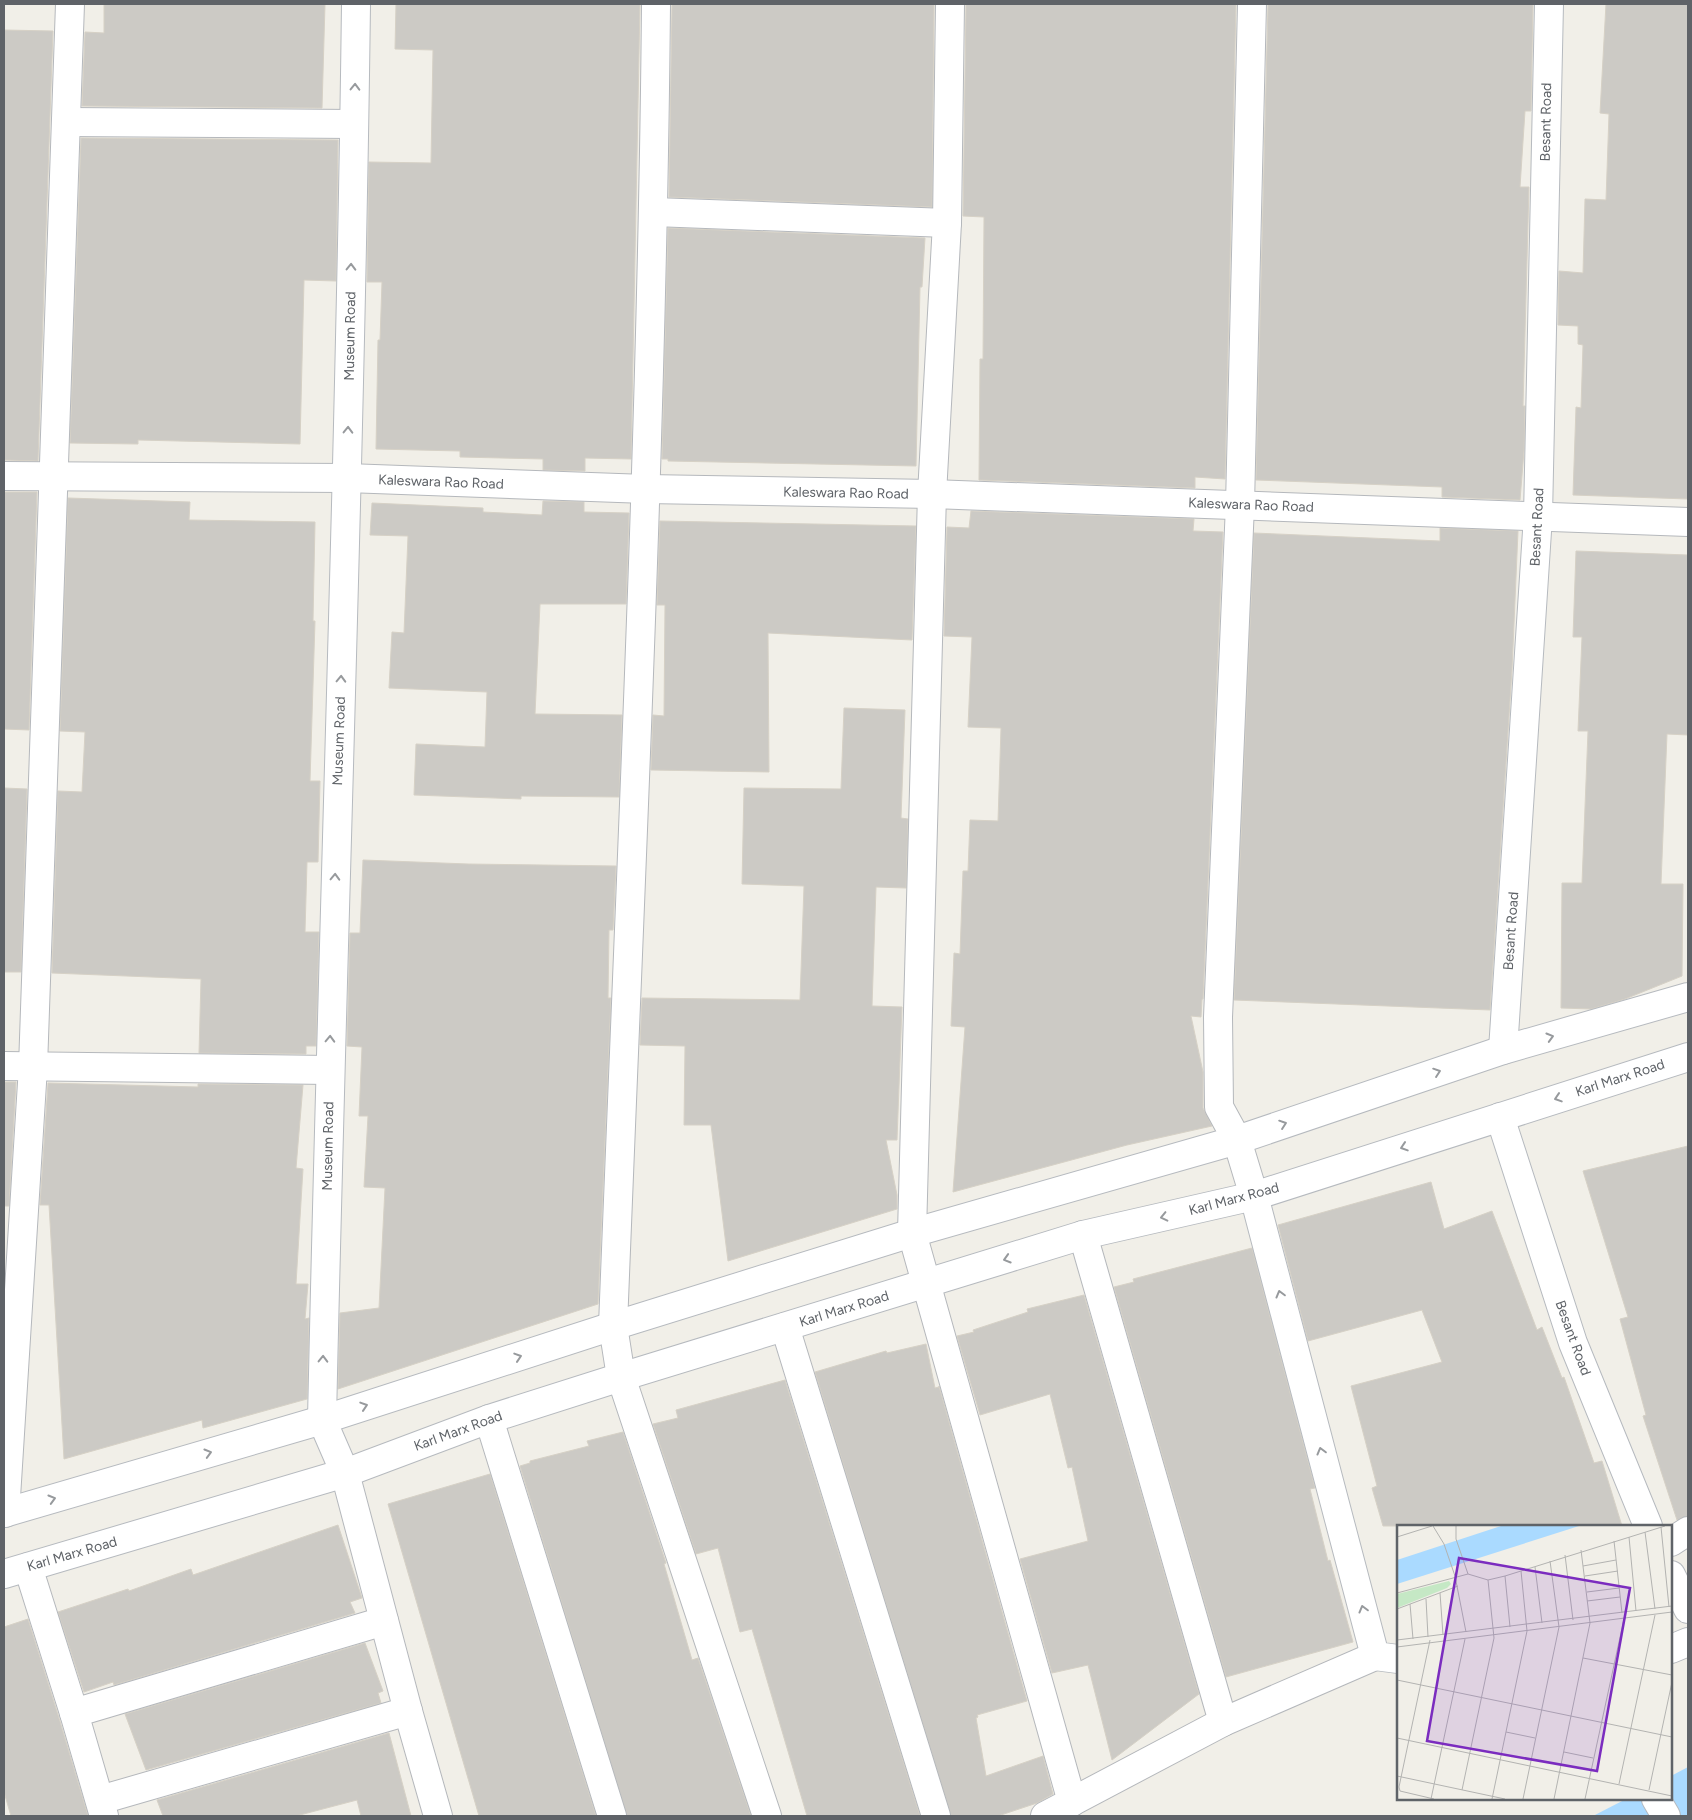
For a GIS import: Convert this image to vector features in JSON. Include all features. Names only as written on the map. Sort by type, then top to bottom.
[{"type":"street","points":[[70,4],[33,1067],[4,1513],[322,1420],[612,1326],[912,1233],[1237,1140],[1504,1050],[1688,997]]},
{"type":"street","name":"Museum Road","points":[[356,4],[347,478],[329,1070],[322,1420],[345,1473],[438,1816]]},
{"type":"street","points":[[656,4],[654,212],[646,488],[612,1326],[621,1377],[767,1816]]},
{"type":"street","points":[[950,4],[947,223],[932,494],[912,1233],[1072,1802]]},
{"type":"street","points":[[1045,1816],[1223,1722],[1387,1657],[1237,1140],[1219,1107],[1218,1018],[1240,505],[1252,4]]},
{"type":"street","name":"Besant Road","points":[[1504,1050],[1538,516],[1549,4]]},
{"type":"street","points":[[66,122],[354,124]]},
{"type":"street","points":[[654,212],[947,223]]},
{"type":"street","name":"Kaleswara Rao Road","points":[[4,476],[347,478],[646,488],[932,494],[1688,522]]},
{"type":"street","name":"Karl Marx Road","points":[[16,1571],[345,1473],[489,1420],[621,1377],[1083,1235],[1254,1196],[1688,1056]]},
{"type":"street","points":[[4,1066],[329,1070]]},
{"type":"street","name":"Besant Road","points":[[1500,1116],[1573,1343],[1648,1525]]},
{"type":"street","points":[[1083,1235],[1223,1722]]},
{"type":"street","points":[[785,1327],[936,1816]]},
{"type":"street","points":[[489,1420],[612,1816]]},
{"type":"street","points":[[1672,1541],[1688,1531]]},
{"type":"street","points":[[16,1571],[74,1713],[102,1808],[408,1711]]},
{"type":"street","points":[[1672,1577],[1688,1610]]},
{"type":"street","points":[[74,1713],[384,1621]]},
{"type":"street","points":[[1672,1649],[1688,1642]]},
{"type":"street","points":[[1657,1800],[1666,1816]]},
{"type":"water","points":[[1688,1767],[1688,1816],[1593,1816],[1624,1800],[1672,1800],[1672,1775]]},
{"type":"building","points":[[104,4],[325,4],[322,108],[82,106],[85,32],[104,33]]},
{"type":"building","points":[[396,4],[640,4],[631,459],[585,458],[585,471],[543,470],[543,459],[460,457],[460,451],[376,449],[378,340],[380,340],[382,282],[367,282],[369,162],[431,163],[433,50],[395,49]]},
{"type":"building","points":[[672,4],[934,4],[932,207],[669,197]]},
{"type":"building","points":[[966,4],[1236,4],[1225,479],[1195,477],[1195,488],[979,480],[980,359],[983,359],[984,217],[963,216]]},
{"type":"building","points":[[1268,4],[1533,4],[1531,111],[1525,111],[1520,187],[1529,187],[1523,406],[1525,406],[1524,451],[1520,500],[1442,497],[1442,487],[1256,480]]},
{"type":"building","points":[[1606,4],[1688,4],[1688,499],[1573,495],[1576,407],[1581,408],[1583,345],[1578,344],[1578,326],[1558,325],[1559,271],[1583,273],[1585,199],[1606,200],[1609,114],[1600,113]]},
{"type":"building","points":[[4,30],[53,31],[38,461],[4,460]]},
{"type":"building","points":[[81,138],[338,140],[336,281],[304,280],[300,444],[138,440],[138,444],[70,443]]},
{"type":"building","points":[[668,228],[925,238],[922,287],[920,287],[916,466],[668,461],[668,459],[662,459]]},
{"type":"building","points":[[4,492],[37,492],[29,730],[4,729]]},
{"type":"building","points":[[68,498],[190,502],[189,520],[315,522],[313,621],[315,621],[310,781],[320,781],[318,862],[307,862],[305,932],[319,932],[316,1046],[306,1046],[306,1054],[199,1053],[201,979],[52,973],[58,791],[82,792],[85,732],[60,731]]},
{"type":"building","points":[[543,501],[584,502],[584,512],[629,513],[626,604],[540,604],[535,714],[622,715],[619,797],[521,796],[521,799],[414,795],[416,744],[485,747],[487,692],[389,688],[392,632],[404,633],[408,536],[370,535],[372,503],[483,508],[483,512],[542,515]]},
{"type":"building","points":[[971,511],[1194,519],[1193,531],[1223,532],[1203,999],[1201,1017],[1191,1016],[1203,1072],[1203,1108],[1212,1126],[1127,1145],[953,1192],[965,1027],[951,1026],[954,953],[960,954],[963,871],[968,871],[970,820],[998,821],[1001,728],[968,727],[972,637],[944,636],[947,527],[969,528]]},
{"type":"building","points":[[660,521],[916,526],[912,640],[768,633],[769,772],[651,770],[653,715],[664,716],[665,605],[657,605]]},
{"type":"building","points":[[1440,528],[1518,531],[1512,670],[1490,1010],[1234,1000],[1254,533],[1440,541]]},
{"type":"building","points":[[1576,551],[1688,555],[1688,735],[1667,734],[1661,884],[1683,884],[1682,976],[1625,999],[1591,1009],[1561,1008],[1562,883],[1582,883],[1588,731],[1578,731],[1582,637],[1573,637]]},
{"type":"building","points":[[844,708],[905,710],[901,818],[908,819],[906,888],[876,887],[872,1006],[902,1007],[897,1140],[886,1140],[897,1195],[897,1209],[728,1261],[711,1125],[684,1125],[685,1046],[640,1045],[642,998],[800,1000],[804,886],[742,884],[744,788],[841,789]]},
{"type":"building","points":[[4,788],[27,789],[21,972],[4,972]]},
{"type":"building","points":[[363,860],[468,864],[616,866],[613,930],[609,930],[608,998],[611,998],[598,1304],[338,1389],[340,1313],[379,1308],[385,1188],[364,1187],[368,1116],[359,1116],[362,1047],[347,1046],[350,933],[360,933]]},
{"type":"building","points":[[4,1082],[16,1082],[9,1206],[4,1206]]},
{"type":"building","points":[[48,1083],[198,1087],[198,1084],[303,1085],[296,1168],[303,1169],[296,1284],[308,1284],[305,1319],[309,1318],[307,1399],[203,1428],[202,1420],[64,1459],[49,1205],[40,1205]]},
{"type":"building","points":[[1688,1146],[1688,1516],[1677,1520],[1643,1416],[1646,1415],[1620,1319],[1628,1317],[1583,1171]]},
{"type":"building","points":[[1431,1182],[1444,1229],[1492,1211],[1537,1330],[1542,1327],[1562,1378],[1564,1377],[1594,1463],[1602,1461],[1622,1525],[1383,1526],[1372,1488],[1377,1486],[1351,1386],[1442,1362],[1422,1310],[1308,1341],[1278,1225]]},
{"type":"building","points":[[1252,1248],[1315,1488],[1310,1489],[1328,1561],[1330,1560],[1353,1642],[1226,1677],[1114,1287],[1134,1282],[1133,1279]]},
{"type":"building","points":[[1084,1295],[1199,1694],[1112,1760],[1088,1665],[1052,1673],[1020,1559],[1088,1541],[1072,1467],[1068,1468],[1050,1394],[980,1415],[957,1336],[974,1332],[973,1330],[1028,1312],[1027,1309]]},
{"type":"building","points":[[926,1344],[935,1388],[939,1386],[1027,1701],[977,1715],[986,1776],[1043,1756],[1053,1794],[1037,1803],[998,1816],[951,1816],[815,1372],[886,1351],[887,1353]]},
{"type":"building","points":[[785,1380],[920,1816],[807,1816],[752,1629],[740,1632],[718,1548],[696,1554],[653,1424],[678,1418],[676,1410]]},
{"type":"building","points":[[623,1432],[666,1563],[664,1564],[692,1660],[698,1658],[751,1816],[627,1816],[520,1466],[530,1463],[530,1461],[589,1446],[587,1441]]},
{"type":"building","points":[[490,1474],[596,1816],[479,1816],[388,1504]]},
{"type":"building","points":[[338,1525],[362,1598],[350,1602],[355,1613],[114,1685],[113,1682],[84,1692],[58,1612],[128,1589],[129,1591],[191,1569],[193,1575]]},
{"type":"building","points":[[28,1619],[88,1816],[11,1816],[4,1792],[4,1627]]},
{"type":"building","points":[[365,1643],[383,1691],[378,1693],[381,1703],[146,1770],[125,1714]]},
{"type":"building","points":[[389,1733],[411,1816],[361,1816],[357,1800],[296,1816],[163,1816],[157,1800]]}]
